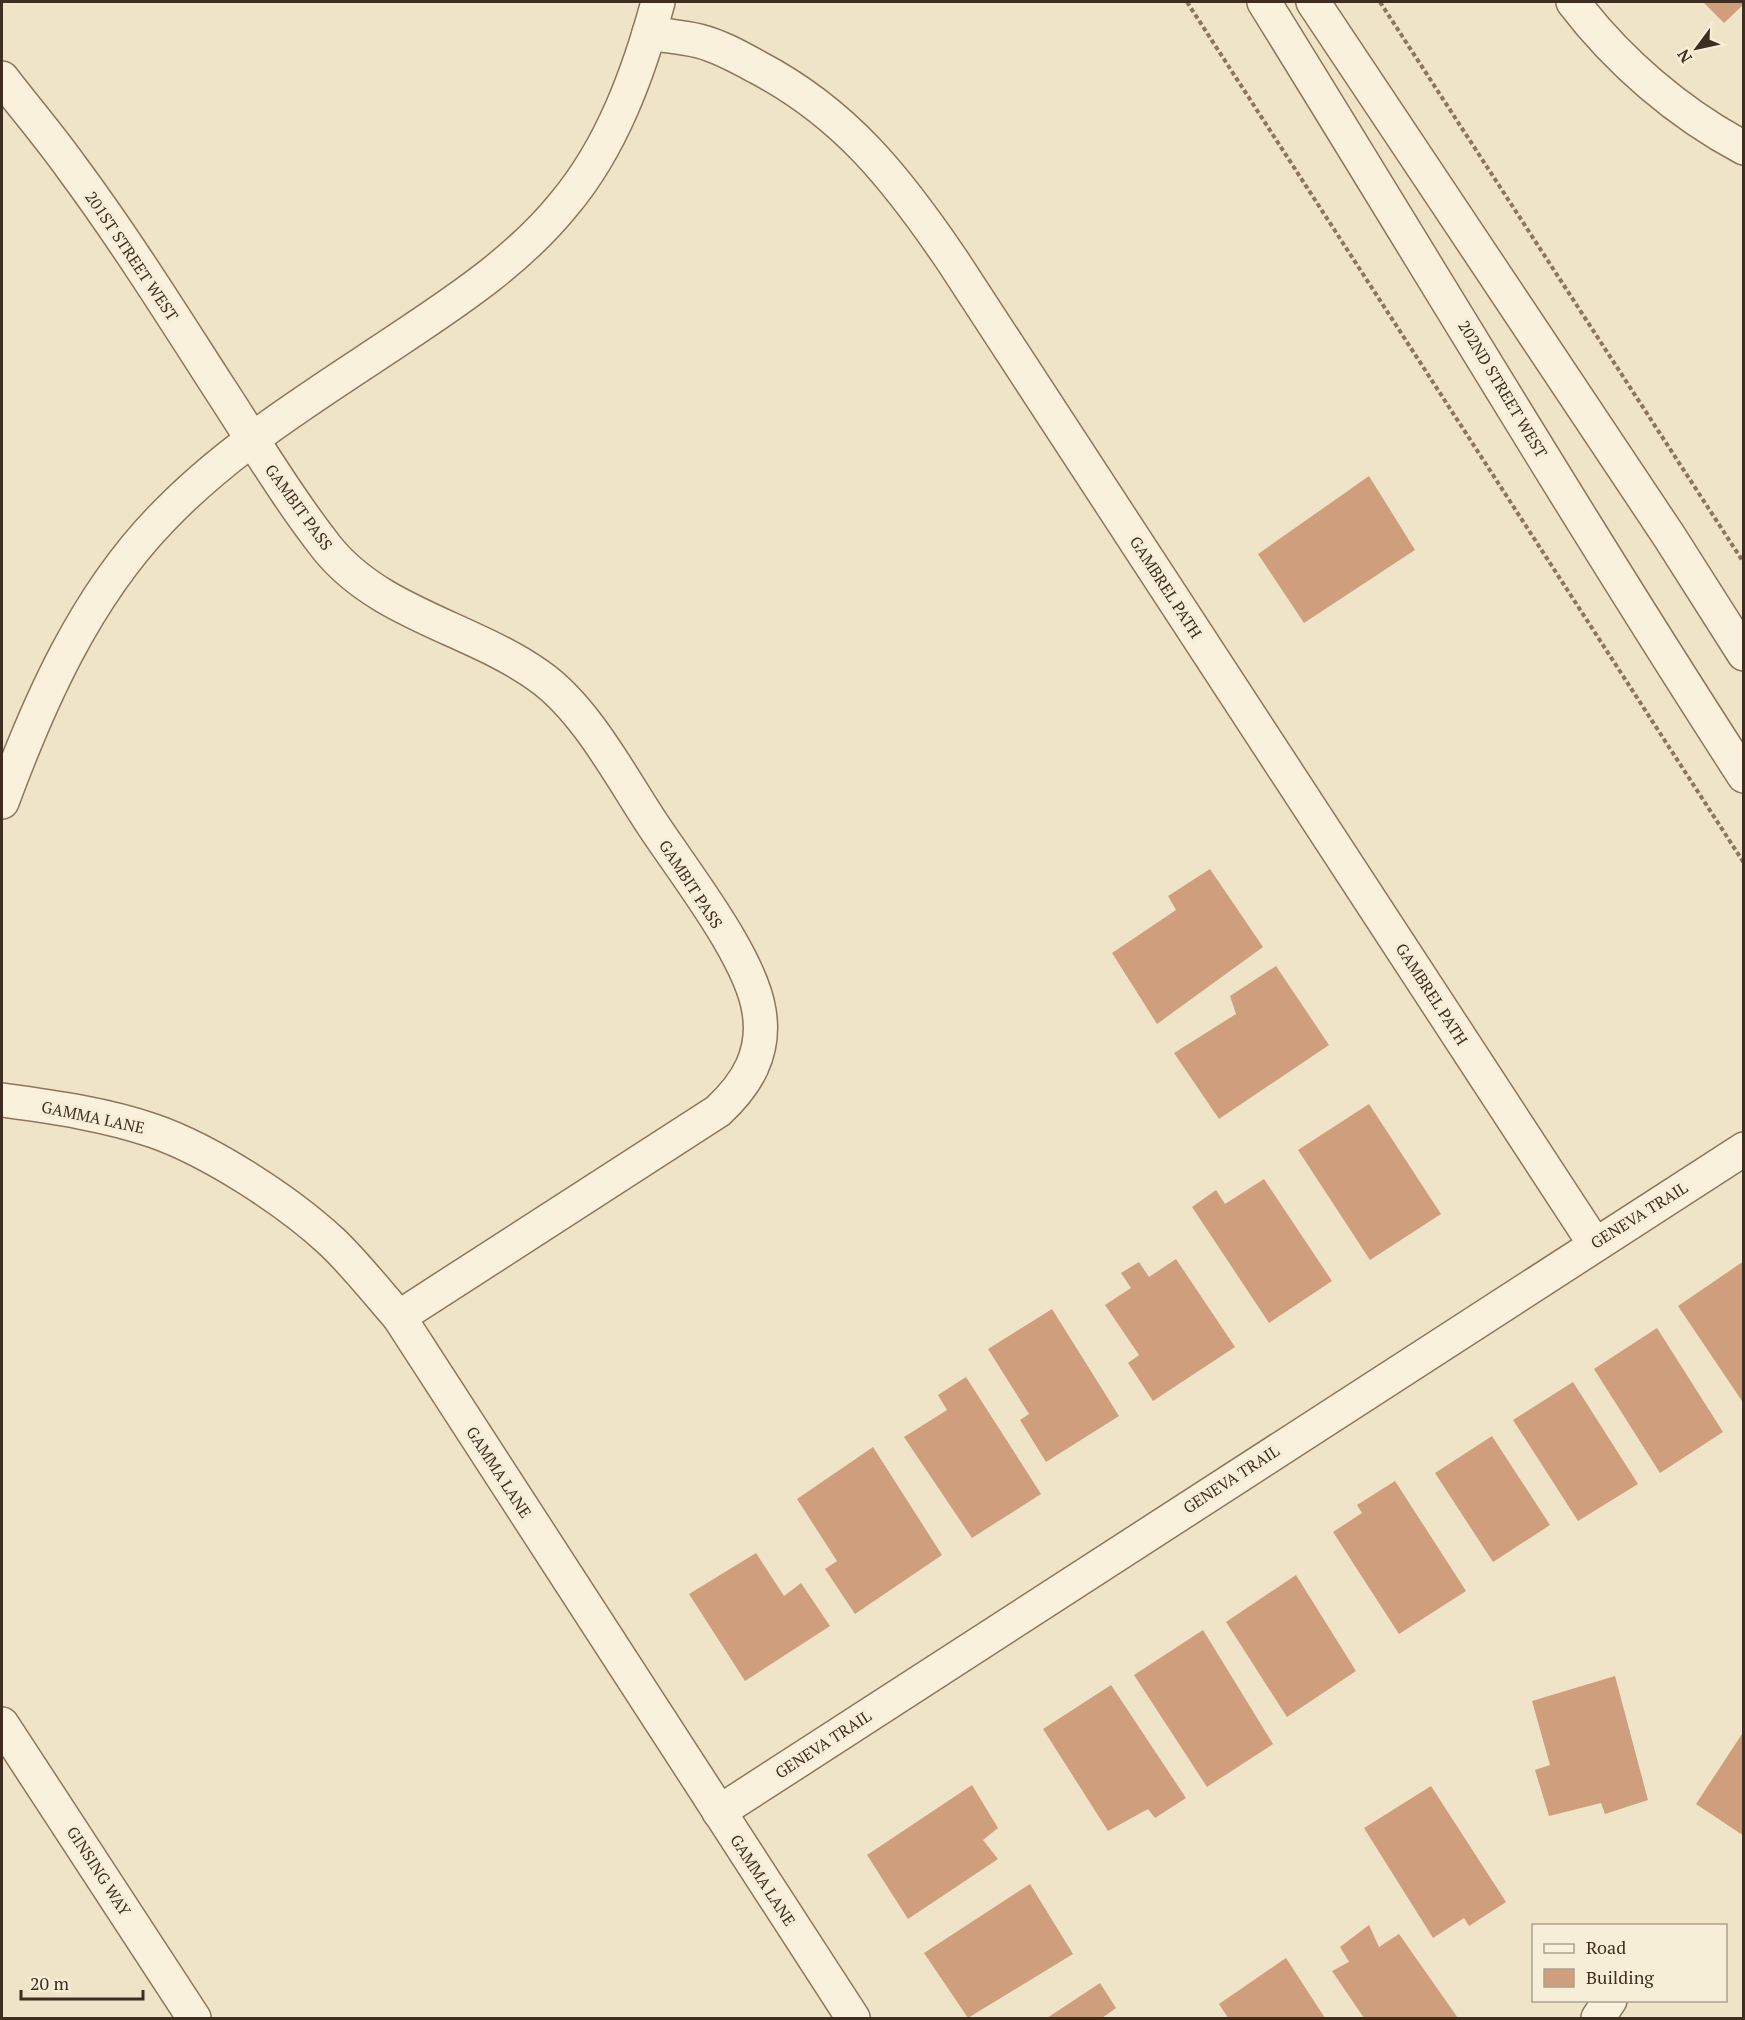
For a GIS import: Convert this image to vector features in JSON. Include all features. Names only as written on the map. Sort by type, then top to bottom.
[{"type":"street","points":[[2,802],[51,681],[71,644],[126,561],[160,520],[195,486],[252,441],[441,312],[497,269],[565,204],[593,161],[638,71],[658,2]]},
{"type":"street","name":"202ND STREET WEST","points":[[1264,2],[1484,357],[1595,544],[1743,776]]},
{"type":"street","points":[[1313,2],[1643,496],[1743,654]]},
{"type":"street","points":[[1573,2],[1619,56],[1661,93],[1743,148]]},
{"type":"street","name":"GAMBREL PATH","points":[[650,33],[700,42],[723,50],[795,89],[835,117],[900,185],[965,280],[1594,1243]]},
{"type":"street","name":"201ST STREET WEST","points":[[2,78],[73,169],[252,441]]},
{"type":"street","name":"GAMBIT PASS","points":[[252,441],[330,551],[359,578],[410,611],[476,638],[510,657],[542,678],[583,721],[710,910],[754,990],[760,1014],[758,1044],[752,1071],[736,1095],[717,1112],[399,1317]]},
{"type":"street","name":"GAMMA LANE","points":[[2,1100],[62,1108],[120,1120],[156,1132],[233,1171],[301,1216],[332,1242],[399,1317],[853,2019]]},
{"type":"street","name":"GENEVA TRAIL","points":[[719,1812],[1594,1243],[1743,1149]]},
{"type":"street","name":"GINSING WAY","points":[[2,1724],[194,2019]]},
{"type":"street","points":[[1598,2019],[1609,2002]]},
{"type":"path","points":[[1187,2],[1743,863]]},
{"type":"path","points":[[1380,2],[1743,563]]},
{"type":"building","points":[[1703,2],[1744,2],[1744,4],[1724,23]]},
{"type":"building","points":[[1369,476],[1415,550],[1304,623],[1258,554]]},
{"type":"building","points":[[1210,869],[1263,947],[1157,1024],[1112,953],[1176,910],[1168,896]]},
{"type":"building","points":[[1276,966],[1329,1045],[1219,1119],[1174,1053],[1236,1014],[1230,996]]},
{"type":"building","points":[[1369,1104],[1441,1214],[1370,1260],[1298,1150]]},
{"type":"building","points":[[1264,1179],[1332,1281],[1269,1323],[1192,1207],[1216,1190],[1225,1204]]},
{"type":"building","points":[[1176,1259],[1235,1347],[1153,1401],[1128,1363],[1139,1355],[1105,1305],[1131,1288],[1121,1273],[1139,1262],[1149,1277]]},
{"type":"building","points":[[1744,1261],[1744,1404],[1678,1306]]},
{"type":"building","points":[[1052,1309],[1119,1416],[1046,1462],[1020,1420],[1029,1414],[988,1349]]},
{"type":"building","points":[[1657,1328],[1723,1432],[1660,1473],[1594,1369]]},
{"type":"building","points":[[966,1377],[1041,1494],[972,1538],[904,1437],[947,1410],[938,1395]]},
{"type":"building","points":[[1573,1382],[1638,1484],[1578,1521],[1513,1420]]},
{"type":"building","points":[[1492,1436],[1550,1525],[1493,1562],[1435,1473]]},
{"type":"building","points":[[873,1447],[942,1555],[855,1614],[825,1569],[837,1561],[797,1499]]},
{"type":"building","points":[[1395,1481],[1466,1591],[1399,1634],[1333,1532],[1362,1513],[1357,1505]]},
{"type":"building","points":[[756,1553],[784,1596],[801,1583],[830,1626],[745,1681],[689,1594]]},
{"type":"building","points":[[1296,1575],[1356,1671],[1287,1717],[1226,1622]]},
{"type":"building","points":[[1203,1630],[1273,1744],[1207,1787],[1134,1675]]},
{"type":"building","points":[[1615,1676],[1648,1800],[1605,1814],[1601,1803],[1549,1816],[1535,1770],[1550,1765],[1532,1701]]},
{"type":"building","points":[[1111,1685],[1186,1798],[1155,1818],[1148,1809],[1108,1831],[1043,1729]]},
{"type":"building","points":[[1744,1731],[1744,1836],[1696,1804]]},
{"type":"building","points":[[972,1785],[998,1828],[983,1840],[998,1859],[908,1919],[867,1855]]},
{"type":"building","points":[[1431,1786],[1506,1902],[1469,1926],[1464,1918],[1433,1938],[1364,1828]]},
{"type":"building","points":[[1030,1884],[1073,1954],[968,2018],[924,1953]]},
{"type":"building","points":[[1369,1925],[1379,1947],[1399,1934],[1458,2018],[1364,2018],[1332,1971],[1349,1962],[1340,1947]]},
{"type":"building","points":[[1286,1958],[1325,2018],[1228,2018],[1219,2004]]},
{"type":"building","points":[[1100,1983],[1116,2008],[1102,2018],[1047,2018]]}]
